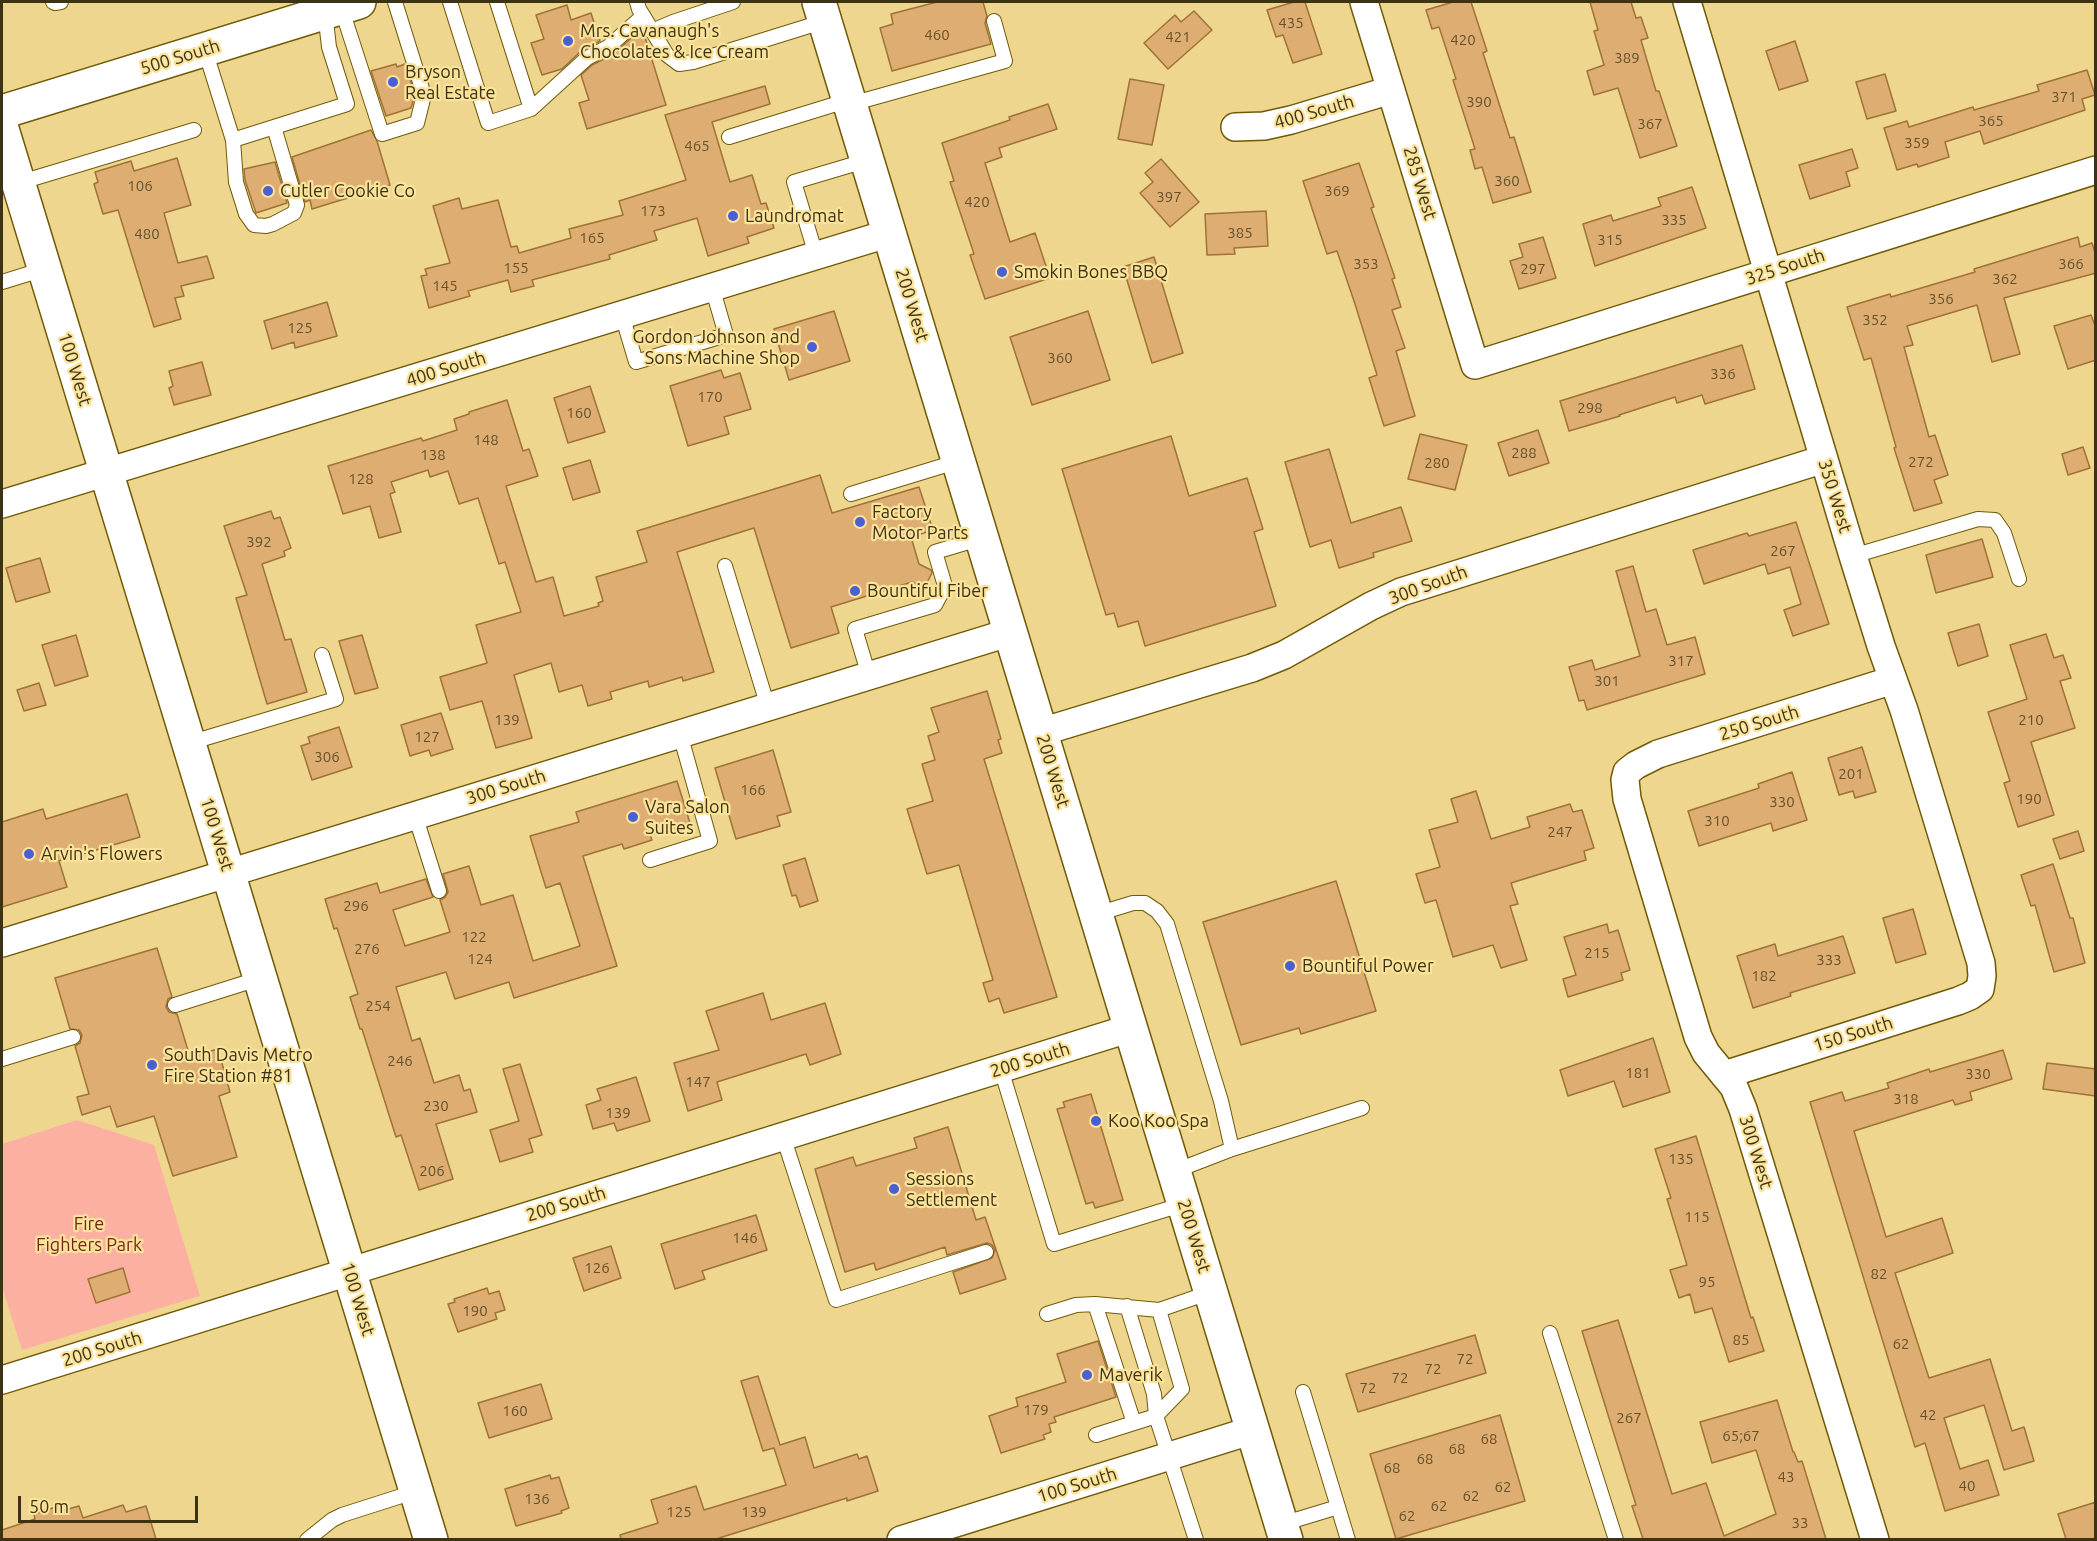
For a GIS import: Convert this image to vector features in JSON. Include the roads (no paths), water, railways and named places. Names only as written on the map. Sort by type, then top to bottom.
[{"type":"main road","name":"500 South","points":[[2,112],[337,5]]},
{"type":"main road","name":"200 West","points":[[823,7],[1284,1532]]},
{"type":"main road","name":"100 West","points":[[2,129],[432,1539]]},
{"type":"street","name":"285 West","points":[[1364,2],[1476,365]]},
{"type":"street","name":"350 West","points":[[1687,2],[1824,459],[1981,963],[1980,989]]},
{"type":"street","name":"400 South","points":[[1236,128],[1264,126],[1291,120],[1391,90]]},
{"type":"street","name":"325 South","points":[[1476,365],[2096,170]]},
{"type":"street","name":"400 South","points":[[2,504],[890,233]]},
{"type":"street","name":"300 South","points":[[1041,732],[1252,668],[1284,655],[1371,606],[1401,592],[1824,459]]},
{"type":"street","name":"300 South","points":[[2,943],[1011,632]]},
{"type":"street","name":"250 South","points":[[1627,772],[1658,754],[1893,680]]},
{"type":"street","name":"300 West","points":[[1627,772],[1625,780],[1627,799],[1698,1037],[1706,1053],[1734,1088],[1743,1108],[1875,1539]]},
{"type":"street","name":"150 South","points":[[1724,1074],[1958,1001],[1980,989]]},
{"type":"street","name":"200 South","points":[[2,1380],[1131,1028]]},
{"type":"street","name":"100 South","points":[[901,1539],[1253,1430]]},
{"type":"lane","points":[[53,2],[62,2]]},
{"type":"lane","points":[[337,5],[382,134],[417,123],[424,95],[395,2]]},
{"type":"lane","points":[[450,2],[488,123],[531,109],[587,58],[608,47],[644,16]]},
{"type":"lane","points":[[497,2],[531,109]]},
{"type":"lane","points":[[637,2],[667,56],[679,64],[693,62],[823,7]]},
{"type":"lane","points":[[652,32],[673,22],[733,2]]},
{"type":"lane","points":[[233,140],[346,104],[329,47],[337,5]]},
{"type":"lane","points":[[729,137],[1005,61],[994,21]]},
{"type":"lane","points":[[204,49],[233,140],[236,182],[246,214],[254,225],[266,226],[289,217],[294,213],[297,205],[274,127]]},
{"type":"lane","points":[[18,183],[194,130]]},
{"type":"lane","points":[[816,255],[794,182],[868,160]]},
{"type":"lane","points":[[2,282],[44,268]]},
{"type":"lane","points":[[622,315],[636,362],[726,335],[712,287]]},
{"type":"lane","points":[[851,494],[959,461]]},
{"type":"lane","points":[[1854,556],[1978,519],[1995,520],[2004,533],[2019,579]]},
{"type":"lane","points":[[869,676],[855,629],[935,605],[945,586],[935,552],[982,538]]},
{"type":"lane","points":[[725,566],[768,707]]},
{"type":"lane","points":[[189,744],[336,699],[322,655]]},
{"type":"lane","points":[[650,860],[710,841],[680,734]]},
{"type":"lane","points":[[415,815],[439,891]]},
{"type":"lane","points":[[1097,914],[1133,903],[1145,903],[1157,911],[1167,924],[1221,1101],[1232,1149]]},
{"type":"lane","points":[[174,1005],[261,978]]},
{"type":"lane","points":[[2,1059],[73,1037]]},
{"type":"lane","points":[[1001,1069],[1054,1244],[1185,1204]]},
{"type":"lane","points":[[1174,1171],[1232,1149],[1362,1108]]},
{"type":"lane","points":[[783,1137],[836,1300],[986,1252]]},
{"type":"lane","points":[[1047,1314],[1076,1305],[1095,1304],[1159,1310],[1211,1292]]},
{"type":"lane","points":[[1095,1304],[1134,1423]]},
{"type":"lane","points":[[1127,1306],[1154,1394],[1156,1416],[1196,1539]]},
{"type":"lane","points":[[1096,1435],[1156,1416],[1182,1389],[1159,1310]]},
{"type":"lane","points":[[1550,1333],[1616,1539]]},
{"type":"lane","points":[[1303,1392],[1348,1539]]},
{"type":"lane","points":[[307,1539],[342,1515],[417,1491]]},
{"type":"lane","points":[[1284,1532],[1338,1507]]},
{"type":"place","name":"Mrs. Cavanaugh's Chocolates & Ice Cream","points":[[568,41]]},
{"type":"place","name":"Bryson Real Estate","points":[[393,82]]},
{"type":"place","name":"Cutler Cookie Co","points":[[268,191]]},
{"type":"place","name":"Laundromat","points":[[733,216]]},
{"type":"place","name":"Smokin Bones BBQ","points":[[1002,272]]},
{"type":"place","name":"Gordon Johnson and Sons Machine Shop","points":[[812,347]]},
{"type":"place","name":"Factory Motor Parts","points":[[860,522]]},
{"type":"place","name":"Bountiful Fiber","points":[[855,591]]},
{"type":"place","name":"Vara Salon Suites","points":[[633,817]]},
{"type":"place","name":"Arvin's Flowers","points":[[29,854]]},
{"type":"place","name":"Bountiful Power","points":[[1290,966]]},
{"type":"place","name":"South Davis Metro Fire Station #81","points":[[152,1065]]},
{"type":"place","name":"Koo Koo Spa","points":[[1096,1121]]},
{"type":"place","name":"Sessions Settlement","points":[[894,1189]]},
{"type":"place","name":"Maverik","points":[[1087,1375]]},
{"type":"park label","name":"Fire Fighters Park","points":[[89,1234]]}]
